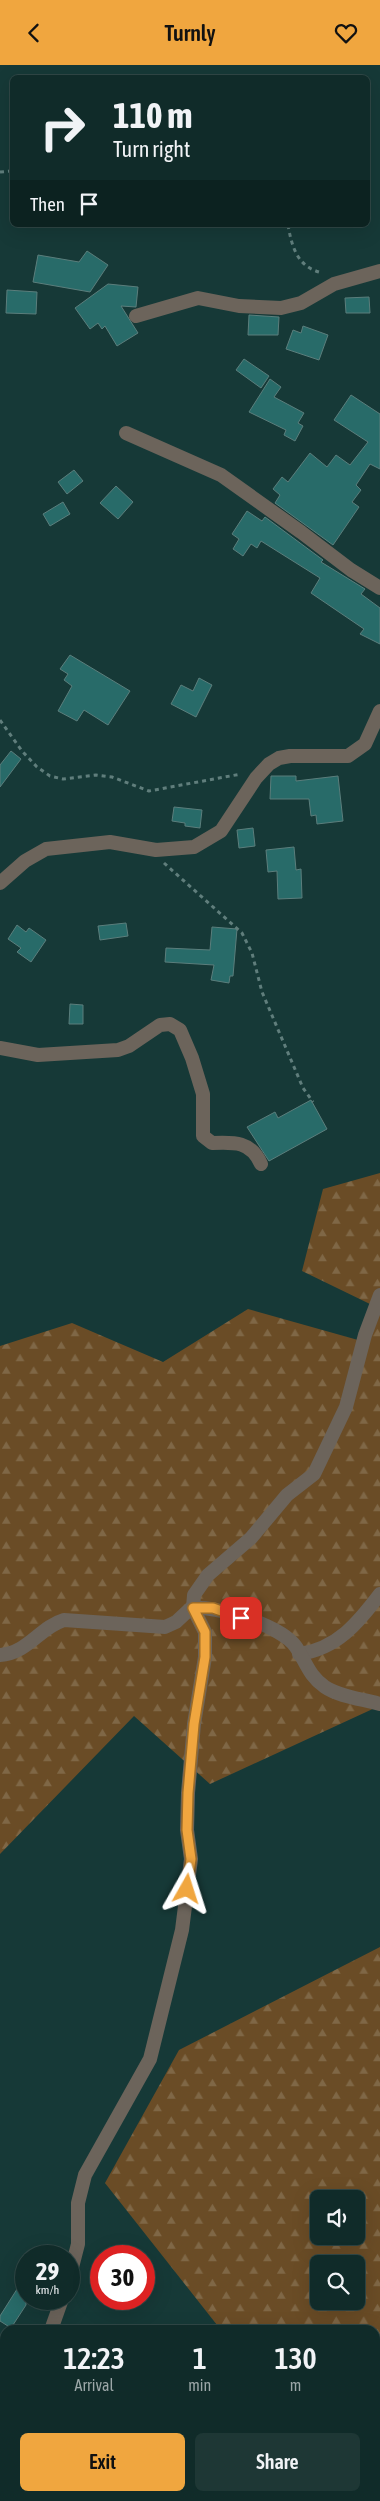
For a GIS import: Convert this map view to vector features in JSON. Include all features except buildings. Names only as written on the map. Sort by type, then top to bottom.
[{"type":"street","points":[[136,316],[198,298],[240,306],[281,308],[301,303],[334,284],[380,271]]},
{"type":"street","points":[[126,433],[220,475],[351,570],[380,588]]},
{"type":"street","points":[[0,883],[25,861],[46,849],[110,842],[156,850],[194,847],[207,841],[220,831],[263,770],[279,758],[348,757],[366,744],[380,711]]},
{"type":"street","points":[[0,1048],[38,1055],[118,1050],[129,1046],[160,1025],[176,1026],[180,1030],[192,1058],[203,1094],[204,1136],[212,1143],[233,1141],[254,1151],[261,1164]]},
{"type":"street","points":[[78,2245],[78,2203],[85,2175],[150,2059],[182,1930],[191,1859],[187,1830],[188,1793],[194,1724],[205,1657],[205,1632],[193,1608],[194,1595],[208,1575],[251,1539],[287,1495],[314,1474],[346,1407],[365,1335],[380,1295]]},
{"type":"street","points":[[299,1654],[326,1648],[345,1635],[359,1622],[380,1594]]},
{"type":"street","points":[[0,1655],[21,1650],[54,1623],[64,1620],[165,1627],[176,1622],[188,1609],[213,1608],[273,1630],[291,1642],[307,1669],[325,1687],[334,1692],[380,1704]]},
{"type":"street","points":[[53,2325],[58,2310]]},
{"type":"path","points":[[288,227],[294,252],[299,259],[311,269],[329,273]]},
{"type":"path","points":[[0,720],[17,745],[37,767],[50,775],[62,779],[96,775],[112,777],[149,791],[263,770]]},
{"type":"path","points":[[147,848],[242,933],[252,953],[262,992],[288,1050],[302,1088],[313,1102]]},
{"type":"green space","points":[[380,1173],[380,1709],[377,1707],[210,1784],[134,1716],[0,1854],[0,1346],[72,1323],[163,1362],[248,1309],[358,1340],[372,1305],[302,1271],[323,1189]]},
{"type":"green space","points":[[380,1947],[380,2325],[217,2325],[105,2183],[179,2050]]},
{"type":"route","points":[[187,1889],[191,1859],[187,1830],[188,1793],[194,1724],[205,1657],[205,1632],[193,1608],[213,1608],[241,1618]]}]
